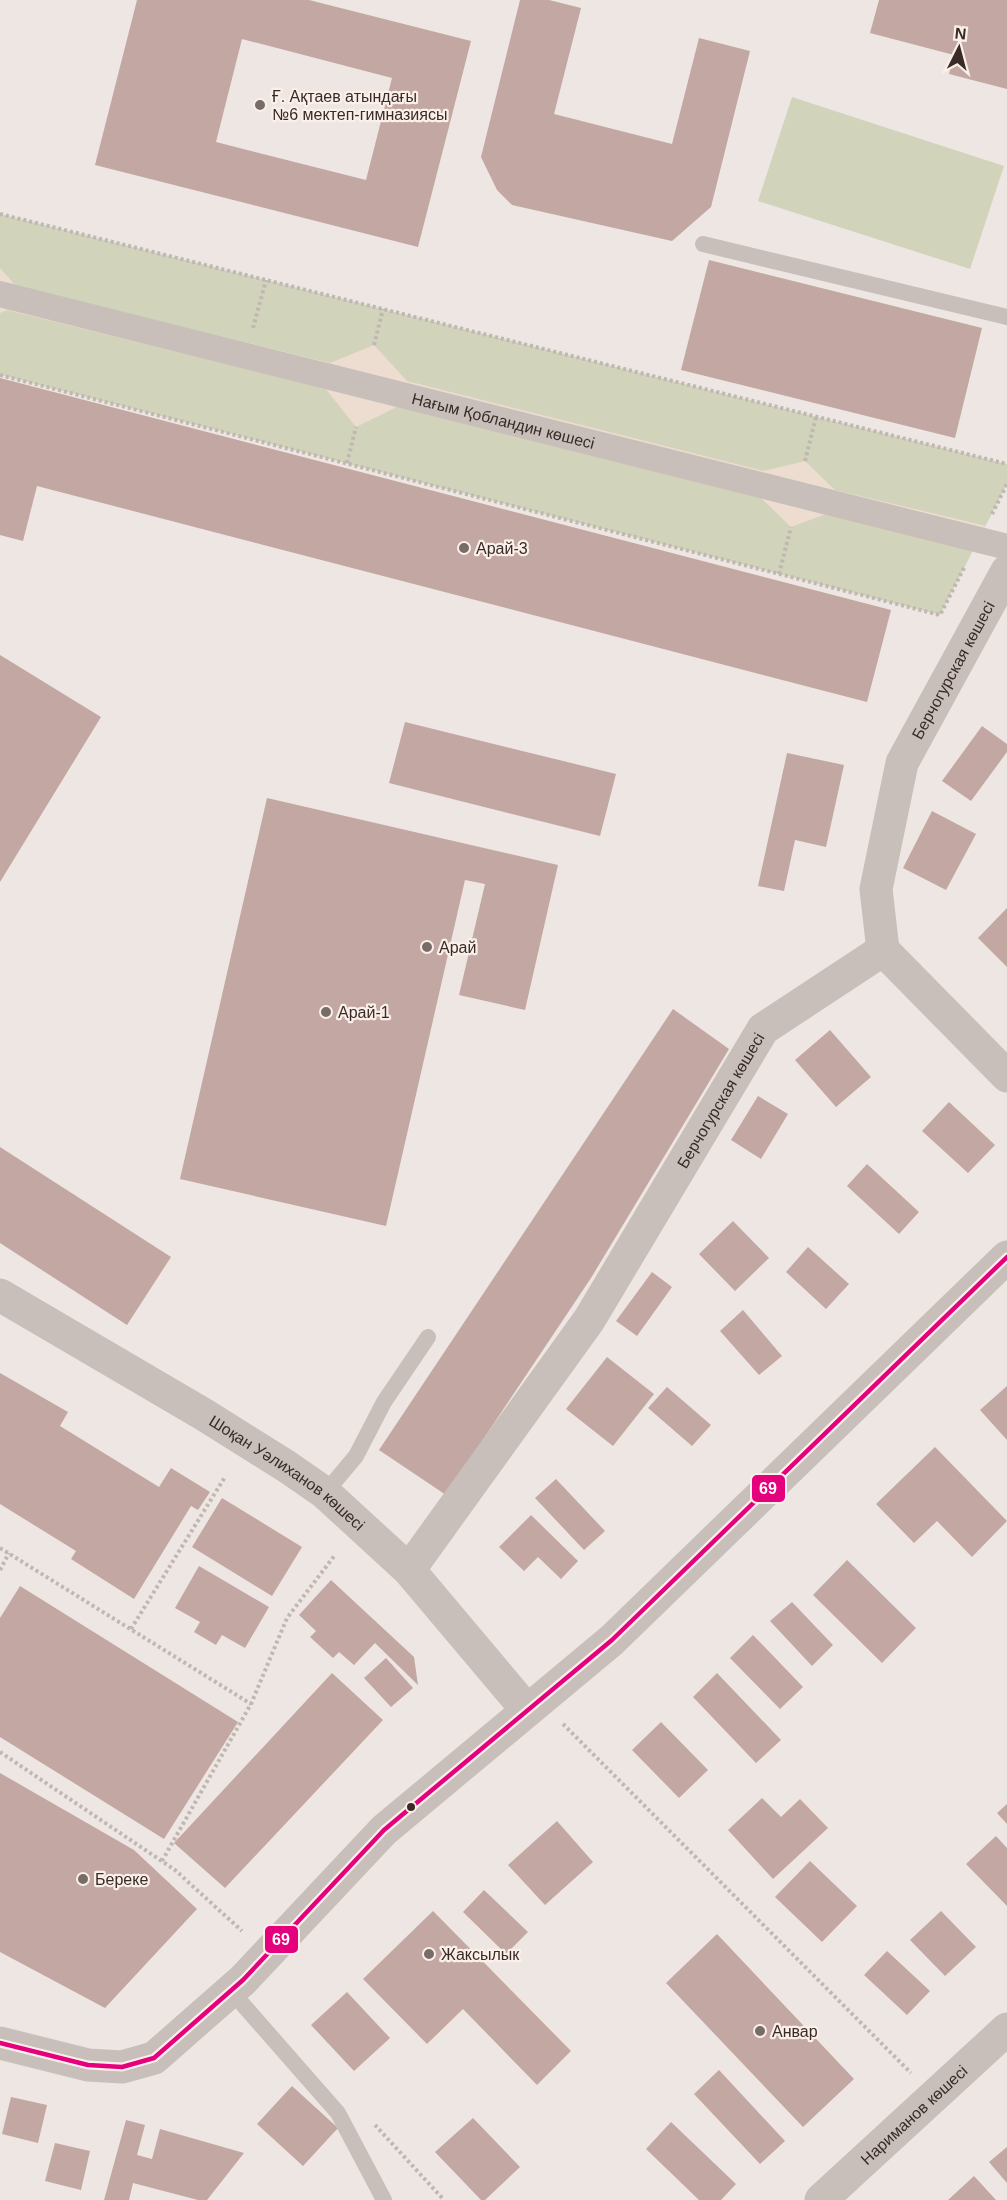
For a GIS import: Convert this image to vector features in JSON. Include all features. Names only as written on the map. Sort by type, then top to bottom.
[{"type":"street","name":"Нағым Қобландин көшесі","points":[[0,294],[1007,547]]},
{"type":"street","name":"Берчогурская көшесі","points":[[409,1570],[590,1320],[763,1029],[884,950],[876,889],[902,763],[1007,571]]},
{"type":"street","points":[[884,950],[1007,1076]]},
{"type":"street","points":[[0,2043],[88,2065],[122,2067],[154,2058],[231,1990],[384,1830],[612,1640],[1007,1257]]},
{"type":"street","name":"Шоқан Уәлиханов көшесі","points":[[0,1295],[203,1414],[325,1493],[409,1570],[532,1705]]},
{"type":"street","name":"Нариманов көшесі","points":[[820,2200],[1007,2029]]},
{"type":"lane","points":[[703,244],[1007,317]]},
{"type":"lane","points":[[325,1493],[356,1456],[384,1402],[428,1337]]},
{"type":"lane","points":[[231,1990],[338,2113],[384,2200]]},
{"type":"path","points":[[0,215],[1007,464]]},
{"type":"path","points":[[252,332],[266,280]]},
{"type":"path","points":[[375,345],[383,309]]},
{"type":"path","points":[[0,375],[940,615]]},
{"type":"path","points":[[805,461],[816,417]]},
{"type":"path","points":[[347,464],[356,428]]},
{"type":"path","points":[[779,574],[791,527]]},
{"type":"path","points":[[131,1629],[225,1477]]},
{"type":"path","points":[[0,1548],[251,1704]]},
{"type":"path","points":[[0,1570],[9,1553]]},
{"type":"path","points":[[162,1861],[251,1704],[287,1618],[335,1555]]},
{"type":"path","points":[[532,1705],[934,2096]]},
{"type":"path","points":[[0,1752],[162,1861],[268,1953]]},
{"type":"green space","points":[[792,97],[1004,166],[970,269],[758,201]]},
{"type":"green space","points":[[0,214],[1007,464],[1007,484],[940,615],[0,375]]},
{"type":"shaded area","points":[[0,268],[16,286],[330,363],[374,345],[407,381],[764,471],[805,461],[835,490],[986,526],[974,548],[829,513],[791,527],[758,495],[401,405],[356,427],[325,388],[7,310],[0,313]]},
{"type":"building","points":[[137,0],[309,0],[471,41],[418,247],[95,165]],"holes":[[[242,39],[392,78],[366,180],[216,142]]]},
{"type":"building","points":[[520,0],[549,0],[581,8],[554,114],[672,144],[699,38],[750,51],[711,207],[672,241],[512,205],[497,190],[481,157]]},
{"type":"building","points":[[879,0],[1007,0],[1007,89],[949,74],[954,55],[870,33]]},
{"type":"building","points":[[709,260],[982,328],[955,438],[681,370]]},
{"type":"building","name":"Арай-3","points":[[0,378],[891,610],[867,702],[37,486],[23,541],[0,535]]},
{"type":"building","points":[[0,655],[101,717],[0,882]]},
{"type":"building","points":[[405,722],[616,774],[600,836],[389,783]]},
{"type":"building","points":[[982,726],[1007,744],[1007,752],[971,801],[942,781]]},
{"type":"building","points":[[787,753],[844,765],[826,847],[795,840],[784,891],[758,886]]},
{"type":"building","name":"Арай-1","points":[[267,798],[558,865],[525,1010],[459,995],[485,884],[465,880],[386,1226],[180,1179]]},
{"type":"building","points":[[932,811],[976,834],[946,890],[903,868]]},
{"type":"building","points":[[1007,908],[1007,967],[978,938]]},
{"type":"building","points":[[673,1009],[729,1049],[591,1278],[446,1495],[379,1450]]},
{"type":"building","points":[[830,1030],[871,1077],[836,1107],[795,1060]]},
{"type":"building","points":[[758,1096],[788,1114],[761,1159],[731,1140]]},
{"type":"building","points":[[949,1102],[995,1145],[968,1173],[922,1131]]},
{"type":"building","points":[[0,1147],[171,1257],[127,1325],[0,1243]]},
{"type":"building","points":[[867,1164],[919,1212],[899,1234],[847,1186]]},
{"type":"building","points":[[733,1221],[769,1258],[735,1291],[699,1254]]},
{"type":"building","points":[[808,1247],[849,1284],[826,1309],[786,1272]]},
{"type":"building","points":[[652,1272],[672,1287],[637,1336],[616,1321]]},
{"type":"building","points":[[743,1310],[782,1356],[759,1375],[720,1331]]},
{"type":"building","points":[[607,1357],[654,1394],[613,1446],[566,1409]]},
{"type":"building","points":[[0,1373],[68,1412],[60,1426],[159,1487],[171,1468],[210,1492],[198,1510],[191,1506],[134,1599],[71,1559],[76,1551],[0,1504]]},
{"type":"building","points":[[1007,1386],[1007,1440],[980,1410]]},
{"type":"building","points":[[667,1387],[711,1425],[692,1446],[648,1408]]},
{"type":"building","points":[[935,1447],[1007,1521],[972,1557],[937,1521],[914,1543],[876,1504]]},
{"type":"building","points":[[556,1479],[605,1531],[584,1550],[535,1498]]},
{"type":"building","points":[[222,1498],[302,1547],[272,1596],[192,1547]]},
{"type":"building","points":[[531,1515],[578,1561],[561,1579],[538,1557],[524,1571],[499,1547]]},
{"type":"building","points":[[847,1560],[916,1628],[882,1663],[813,1595]]},
{"type":"building","points":[[199,1566],[269,1607],[245,1648],[222,1635],[216,1645],[194,1632],[200,1622],[175,1608]]},
{"type":"building","points":[[331,1580],[414,1657],[418,1685],[375,1643],[354,1665],[339,1652],[333,1658],[310,1637],[316,1631],[299,1615]]},
{"type":"building","points":[[20,1586],[238,1722],[164,1839],[0,1737],[0,1618]]},
{"type":"building","points":[[792,1602],[833,1645],[812,1666],[770,1621]]},
{"type":"building","points":[[753,1635],[803,1687],[780,1709],[730,1658]]},
{"type":"building","points":[[386,1658],[413,1688],[391,1707],[364,1678]]},
{"type":"building","points":[[332,1673],[383,1720],[225,1888],[174,1843]]},
{"type":"building","points":[[717,1673],[781,1740],[756,1763],[693,1697]]},
{"type":"building","points":[[661,1722],[708,1770],[679,1798],[632,1750]]},
{"type":"building","name":"Береке","points":[[0,1773],[134,1850],[197,1909],[105,2008],[0,1952]]},
{"type":"building","points":[[762,1798],[781,1817],[800,1799],[828,1828],[773,1879],[728,1830]]},
{"type":"building","points":[[1007,1804],[1007,1824],[997,1813]]},
{"type":"building","points":[[557,1821],[593,1862],[545,1905],[508,1865]]},
{"type":"building","points":[[996,1836],[1007,1848],[1007,1906],[966,1864]]},
{"type":"building","points":[[810,1861],[857,1906],[822,1942],[775,1897]]},
{"type":"building","points":[[484,1890],[528,1932],[506,1954],[463,1912]]},
{"type":"building","points":[[433,1911],[571,2051],[537,2085],[463,2009],[427,2044],[363,1979]]},
{"type":"building","points":[[941,1911],[976,1947],[945,1976],[910,1940]]},
{"type":"building","points":[[717,1934],[854,2079],[803,2127],[666,1983]]},
{"type":"building","points":[[887,1951],[930,1991],[907,2015],[864,1975]]},
{"type":"building","points":[[347,1992],[390,2038],[354,2071],[311,2025]]},
{"type":"building","points":[[719,2070],[785,2141],[760,2164],[694,2094]]},
{"type":"building","points":[[292,2086],[338,2128],[303,2166],[257,2124]]},
{"type":"building","points":[[11,2097],[47,2105],[38,2143],[2,2134]]},
{"type":"building","points":[[473,2118],[520,2167],[485,2200],[481,2200],[435,2152]]},
{"type":"building","points":[[126,2120],[145,2125],[137,2155],[152,2159],[160,2129],[244,2153],[207,2200],[198,2200],[133,2183],[129,2200],[104,2200]]},
{"type":"building","points":[[671,2122],[736,2184],[721,2200],[699,2200],[646,2149]]},
{"type":"building","points":[[55,2143],[90,2151],[81,2190],[45,2181]]},
{"type":"building","points":[[1007,2147],[1007,2183],[989,2162]]},
{"type":"building","points":[[974,2176],[996,2200],[948,2200]]},
{"type":"transit line","name":"69","points":[[0,2043],[88,2065],[122,2067],[154,2058],[243,1980],[384,1830],[612,1640],[1007,1257]]},
{"type":"place","name":"Ғ. Ақтаев атындағы №6 мектеп-гимназиясы","points":[[260,105]]},
{"type":"place","name":"Арай-3","points":[[464,548]]},
{"type":"place","name":"Арай","points":[[427,947]]},
{"type":"place","name":"Арай-1","points":[[326,1012]]},
{"type":"place","name":"Береке","points":[[83,1879]]},
{"type":"place","name":"Жаксылык","points":[[429,1954]]},
{"type":"place","name":"Анвар","points":[[760,2031]]}]
